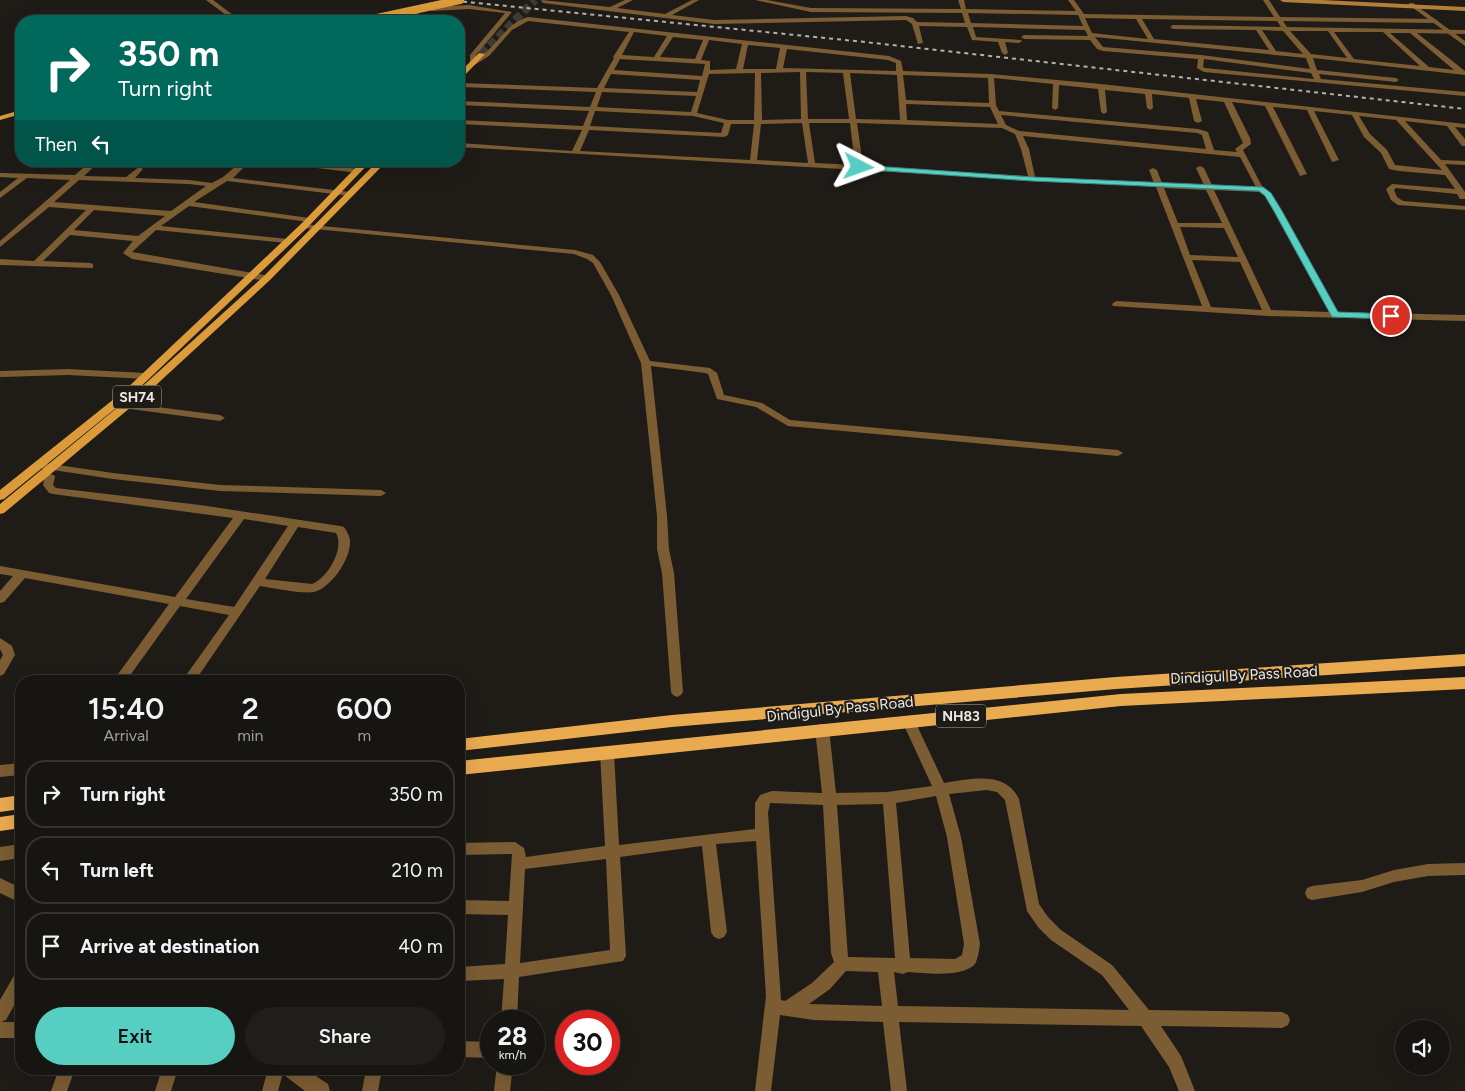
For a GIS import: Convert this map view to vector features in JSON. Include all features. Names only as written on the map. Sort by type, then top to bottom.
[{"type":"highway","name":"Dindigul By Pass Road","points":[[465,744],[672,721],[1116,683],[1465,660]]},
{"type":"highway","name":"Dindigul By Pass Road","points":[[465,767],[822,729],[1121,700],[1465,683]]},
{"type":"highway","points":[[0,805],[15,803]]},
{"type":"highway","points":[[0,824],[15,822]]},
{"type":"main road","points":[[391,15],[460,0]]},
{"type":"main road","points":[[1283,0],[1414,5]]},
{"type":"main road","points":[[1342,0],[1465,8]]},
{"type":"main road","points":[[465,71],[481,54]]},
{"type":"main road","points":[[0,112],[15,108]]},
{"type":"main road","points":[[0,118],[15,114]]},
{"type":"main road","name":"SH74","points":[[0,496],[39,470],[50,467],[126,406],[267,278],[337,192],[362,167]]},
{"type":"main road","name":"SH74","points":[[0,510],[39,470],[128,393],[287,241],[350,194],[377,167]]},
{"type":"street","points":[[210,0],[230,15]]},
{"type":"street","points":[[544,0],[609,10],[714,22],[811,22],[906,18],[911,19],[915,24],[920,43]]},
{"type":"street","points":[[566,4],[574,0]]},
{"type":"street","points":[[609,10],[630,0]]},
{"type":"street","points":[[666,16],[696,0]]},
{"type":"street","points":[[758,0],[801,9],[964,11],[1139,18],[1434,21]]},
{"type":"street","points":[[792,0],[841,9]]},
{"type":"street","points":[[961,0],[974,39],[976,40],[1001,41],[1119,34],[1152,41],[1179,35],[1258,29],[1465,32]]},
{"type":"street","points":[[1071,0],[1091,37],[1099,48],[1103,49],[1201,57],[1465,87]]},
{"type":"street","points":[[1266,0],[1286,30],[1309,56],[1318,81]]},
{"type":"street","points":[[376,15],[422,5],[432,9]]},
{"type":"street","points":[[1414,5],[1465,44]]},
{"type":"street","points":[[407,15],[432,9],[469,7],[509,12],[490,32],[473,56],[473,64],[486,57],[510,28],[521,20],[528,19],[889,58],[899,62],[904,122]]},
{"type":"street","points":[[1111,17],[1114,24]]},
{"type":"street","points":[[1139,18],[1152,41]]},
{"type":"street","points":[[1167,18],[1179,35],[1274,53],[1464,73]]},
{"type":"street","points":[[915,24],[1086,28]]},
{"type":"street","points":[[1258,29],[1274,53]]},
{"type":"street","points":[[575,153],[600,89],[632,30]]},
{"type":"street","points":[[1330,30],[1352,61]]},
{"type":"street","points":[[1385,31],[1428,70]]},
{"type":"street","points":[[1412,32],[1464,73]]},
{"type":"street","points":[[656,60],[671,35]]},
{"type":"street","points":[[698,62],[706,38]]},
{"type":"street","points":[[1001,41],[1005,53]]},
{"type":"street","points":[[739,71],[746,42]]},
{"type":"street","points":[[778,71],[784,46]]},
{"type":"street","points":[[616,57],[708,62],[698,106],[693,114]]},
{"type":"street","points":[[1201,57],[1200,68],[1204,70],[1465,94]]},
{"type":"street","points":[[609,72],[706,75],[739,71],[803,70],[991,76],[1101,86],[1465,126]]},
{"type":"street","points":[[803,70],[805,121],[812,166]]},
{"type":"street","points":[[754,162],[758,122],[758,71]]},
{"type":"street","points":[[846,71],[859,167]]},
{"type":"street","points":[[991,76],[993,105],[1003,126]]},
{"type":"street","points":[[1056,82],[1056,108]]},
{"type":"street","points":[[465,86],[600,89],[700,94]]},
{"type":"street","points":[[1101,86],[1104,112]]},
{"type":"street","points":[[1148,91],[1150,108]]},
{"type":"street","points":[[1192,96],[1198,121]]},
{"type":"street","points":[[1227,100],[1247,142],[1246,146],[1239,149],[1242,155],[1260,189],[1268,195],[1278,211],[1335,315]]},
{"type":"street","points":[[465,102],[693,114],[728,122],[854,121],[1003,126],[1018,133],[1242,155]]},
{"type":"street","points":[[903,102],[993,105]]},
{"type":"street","points":[[1268,104],[1302,174]]},
{"type":"street","points":[[1309,108],[1334,160]]},
{"type":"street","points":[[998,113],[1198,132],[1204,134],[1211,153]]},
{"type":"street","points":[[1354,113],[1368,135],[1384,152],[1392,167],[1447,173]]},
{"type":"street","points":[[1398,118],[1447,173],[1461,192],[1465,201]]},
{"type":"street","points":[[465,122],[721,135],[725,134],[728,122]]},
{"type":"street","points":[[1449,124],[1465,144]]},
{"type":"street","points":[[1018,133],[1025,149],[1032,179]]},
{"type":"street","points":[[465,144],[575,153],[859,167],[1032,179],[1260,189]]},
{"type":"street","points":[[1438,162],[1465,163]]},
{"type":"street","points":[[0,245],[10,234],[90,167]]},
{"type":"street","points":[[239,167],[226,179],[213,185],[139,239],[127,253],[132,256],[267,278]]},
{"type":"street","points":[[325,167],[358,171]]},
{"type":"street","points":[[1200,168],[1268,313]]},
{"type":"street","points":[[128,180],[139,169]]},
{"type":"street","points":[[1153,170],[1208,310]]},
{"type":"street","points":[[0,175],[189,182],[213,185]]},
{"type":"street","points":[[0,196],[26,175]]},
{"type":"street","points":[[226,179],[350,194]]},
{"type":"street","points":[[1454,183],[1465,184]]},
{"type":"street","points":[[1461,192],[1395,186],[1390,189],[1394,198],[1401,202],[1465,208]]},
{"type":"street","points":[[187,203],[310,224],[576,252],[590,257],[596,262],[615,295],[646,363],[662,516],[663,549],[668,573],[677,692]]},
{"type":"street","points":[[46,204],[173,214]]},
{"type":"street","points":[[36,264],[92,208]]},
{"type":"street","points":[[1176,225],[1227,226]]},
{"type":"street","points":[[156,228],[287,241]]},
{"type":"street","points":[[68,232],[139,239]]},
{"type":"street","points":[[0,234],[10,234]]},
{"type":"street","points":[[1187,257],[1242,260]]},
{"type":"street","points":[[0,262],[90,266]]},
{"type":"street","points":[[1116,304],[1268,313],[1465,318]]},
{"type":"street","points":[[646,363],[707,370],[712,373],[720,397],[759,405],[788,423],[1118,452]]},
{"type":"street","points":[[0,374],[68,372],[146,376]]},
{"type":"street","points":[[126,406],[220,418]]},
{"type":"street","points":[[50,467],[220,488],[380,493]]},
{"type":"street","points":[[39,470],[50,477],[48,485],[53,491],[296,523],[340,530],[344,534],[346,541],[343,553],[321,585],[312,588],[256,582]]},
{"type":"street","points":[[123,675],[241,515]]},
{"type":"street","points":[[192,675],[296,523]]},
{"type":"street","points":[[0,570],[237,612]]},
{"type":"street","points":[[0,599],[23,573]]},
{"type":"street","points":[[0,643],[8,649],[9,655],[0,671]]},
{"type":"street","points":[[842,964],[904,967],[956,966],[969,959],[971,954],[972,944],[954,837],[941,791],[908,721]]},
{"type":"street","points":[[822,729],[830,799],[839,952],[842,964]]},
{"type":"street","points":[[465,739],[530,737]]},
{"type":"street","points":[[465,974],[513,971],[618,956],[607,752]]},
{"type":"street","points":[[0,771],[15,769]]},
{"type":"street","points":[[763,1091],[781,1008],[761,834],[762,803],[765,799],[772,797],[830,799],[889,798],[982,785],[999,786],[1009,793],[1032,906],[1043,922],[1056,935],[1106,970],[1167,1050],[1184,1078],[1186,1091]]},
{"type":"street","points":[[889,798],[904,967]]},
{"type":"street","points":[[519,864],[708,839],[761,834]]},
{"type":"street","points":[[708,839],[719,932]]},
{"type":"street","points":[[465,849],[515,848],[519,852],[510,1010]]},
{"type":"street","points":[[0,854],[15,852]]},
{"type":"street","points":[[1312,893],[1362,886],[1394,876],[1428,870],[1465,869]]},
{"type":"street","points":[[0,885],[15,893]]},
{"type":"street","points":[[465,907],[517,908]]},
{"type":"street","points":[[781,1008],[824,985],[842,964]]},
{"type":"street","points":[[885,966],[898,1091]]},
{"type":"street","points":[[0,1014],[15,989]]},
{"type":"street","points":[[781,1008],[814,1012],[889,1014],[1282,1020]]},
{"type":"street","points":[[0,1030],[15,1030]]},
{"type":"street","points":[[465,1049],[480,1050]]},
{"type":"street","points":[[59,1091],[65,1075]]},
{"type":"street","points":[[163,1091],[168,1075]]},
{"type":"street","points":[[270,1091],[274,1075]]},
{"type":"street","points":[[298,1075],[321,1091]]},
{"type":"street","points":[[370,1091],[373,1075]]},
{"type":"street","points":[[502,1091],[504,1075]]},
{"type":"tunnel","points":[[481,54],[535,0]]},
{"type":"railway","points":[[447,0],[865,42],[1465,109]]},
{"type":"route","points":[[859,167],[1032,179],[1260,189],[1265,191],[1278,211],[1335,315],[1391,316]]}]
